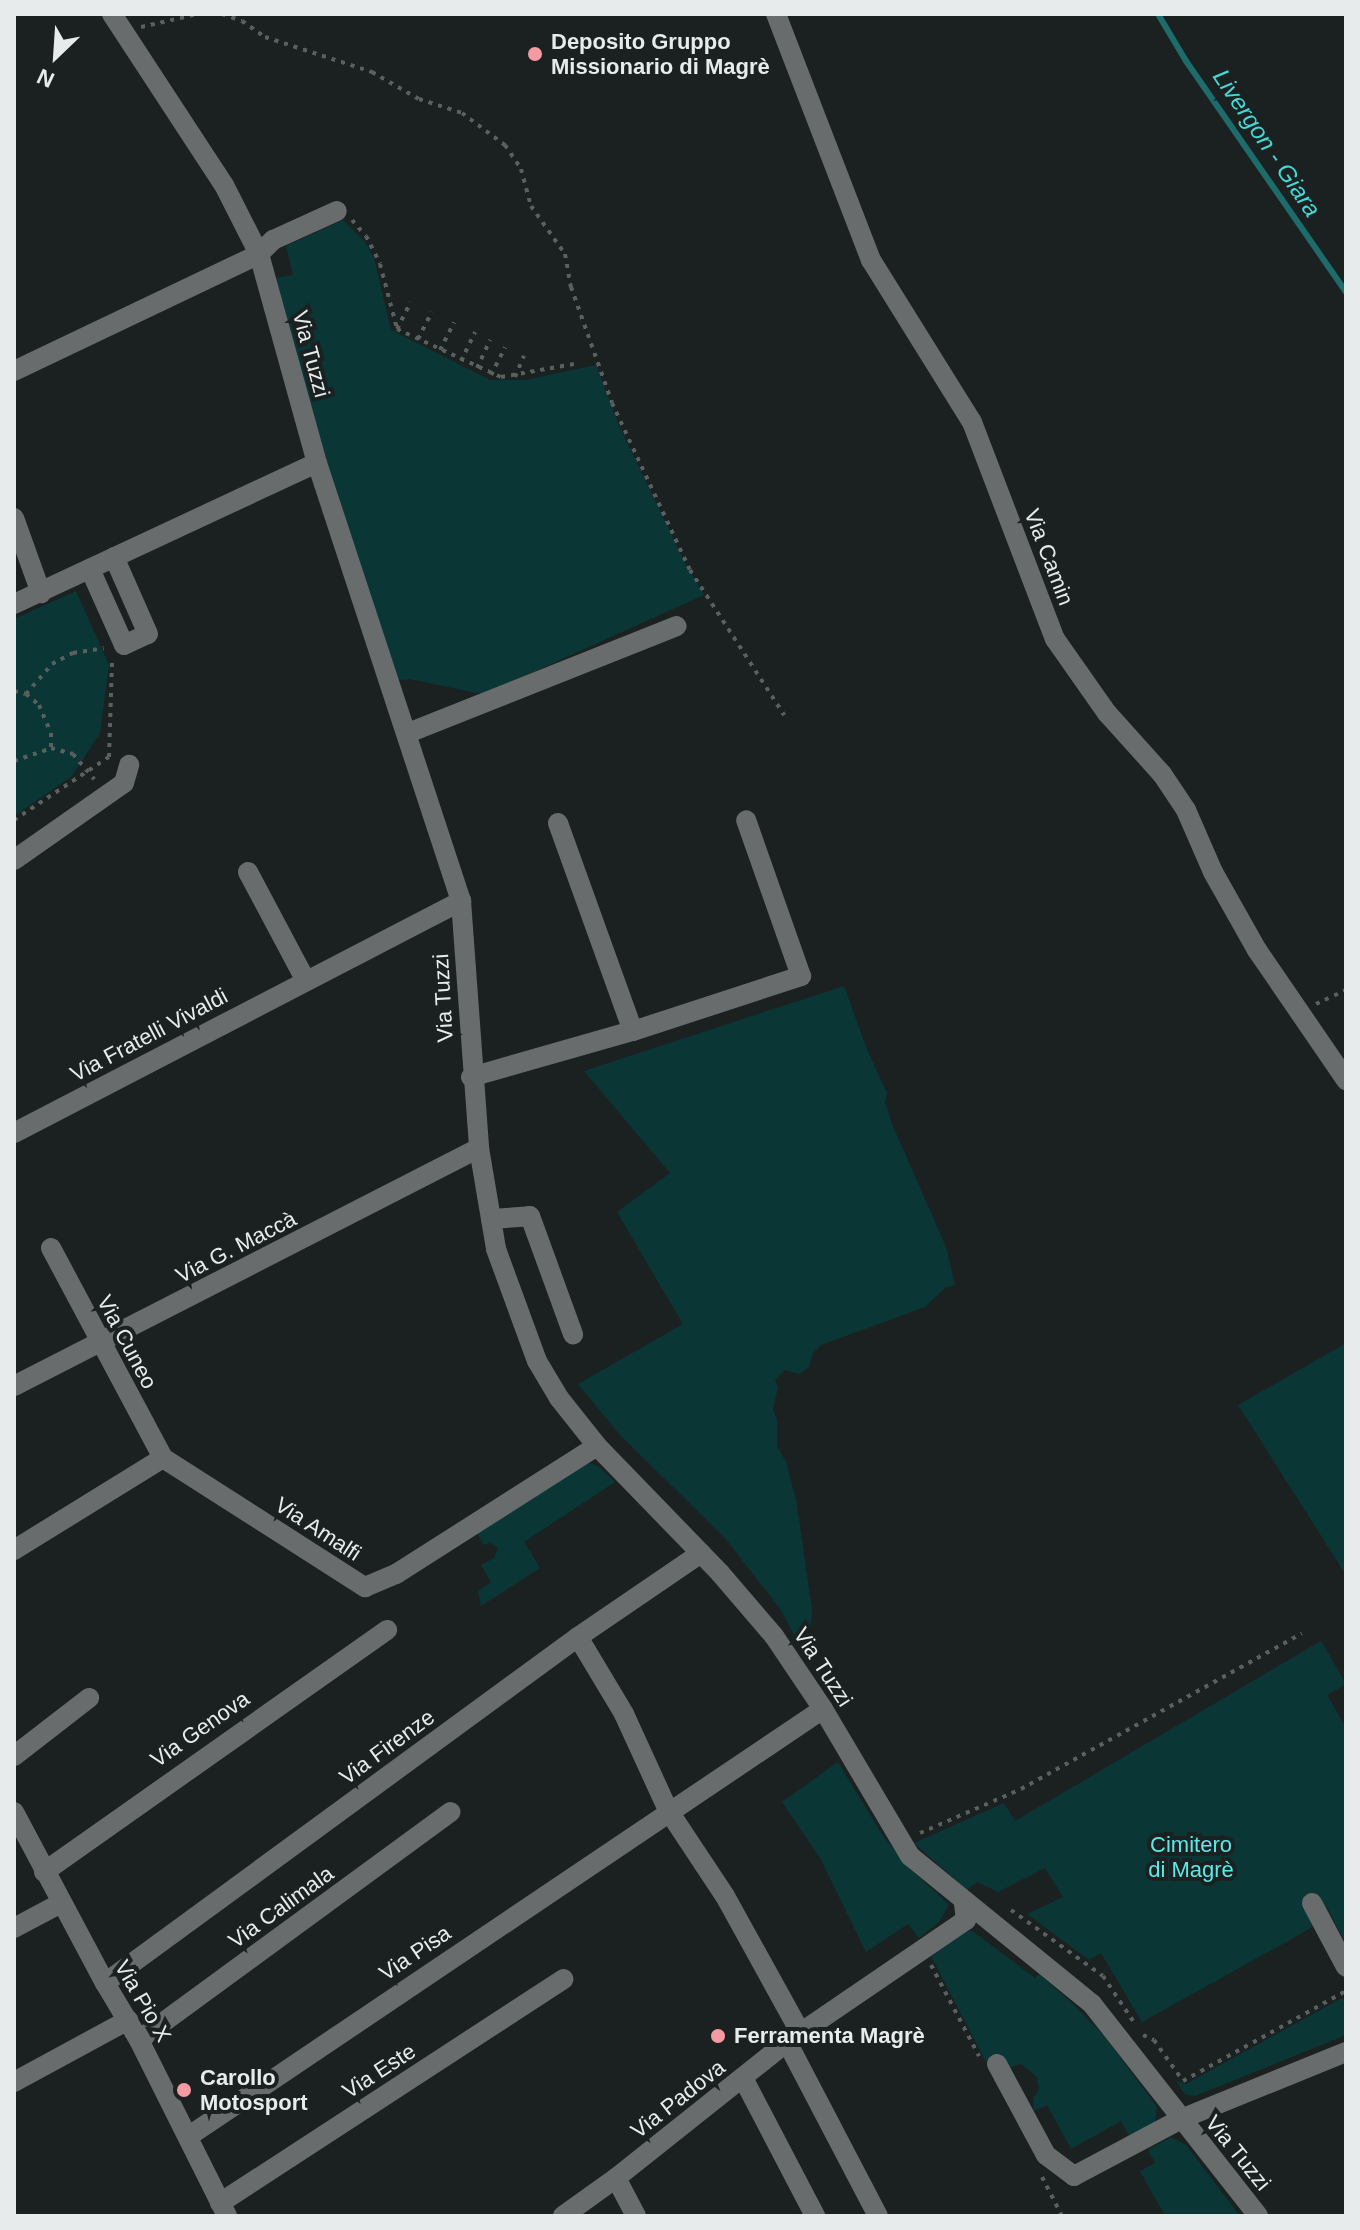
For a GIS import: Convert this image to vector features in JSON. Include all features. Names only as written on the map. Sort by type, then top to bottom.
[{"type":"street","name":"Via Tuzzi","points":[[112,14],[224,185],[259,254],[317,463],[461,901],[471,1077],[479,1148],[496,1249],[537,1361],[559,1398],[597,1446],[701,1553],[774,1636],[823,1709],[900,1842],[964,1903],[1092,2004],[1157,2083],[1181,2119],[1258,2216]]},
{"type":"street","name":"Via Camin","points":[[776,14],[871,260],[972,422],[1055,639],[1107,713],[1162,774],[1186,810],[1213,872],[1257,950],[1346,1080]]},
{"type":"street","points":[[14,371],[259,254],[273,240],[343,210]]},
{"type":"street","points":[[14,604],[317,463]]},
{"type":"street","points":[[14,518],[41,593]]},
{"type":"street","points":[[90,569],[124,645],[148,634],[114,557]]},
{"type":"street","points":[[408,733],[677,626]]},
{"type":"street","points":[[14,860],[124,783],[129,765]]},
{"type":"street","points":[[471,1077],[633,1031],[801,976],[746,820]]},
{"type":"street","points":[[558,823],[633,1031]]},
{"type":"street","points":[[248,872],[306,981]]},
{"type":"street","name":"Via Fratelli Vivaldi","points":[[14,1133],[461,901]]},
{"type":"street","name":"Via G. Maccà","points":[[14,1386],[479,1148]]},
{"type":"street","points":[[491,1219],[530,1216],[573,1334]]},
{"type":"street","name":"Via Cuneo","points":[[51,1248],[99,1344],[163,1458]]},
{"type":"street","name":"Via Amalfi","points":[[163,1458],[365,1587],[396,1574],[597,1446]]},
{"type":"street","points":[[14,1550],[163,1458]]},
{"type":"street","name":"Via Firenze","points":[[105,1983],[578,1637],[701,1553]]},
{"type":"street","name":"Via Genova","points":[[44,1872],[387,1630]]},
{"type":"street","points":[[578,1637],[624,1714],[668,1810],[725,1896],[878,2216]]},
{"type":"street","points":[[14,1756],[89,1698]]},
{"type":"street","name":"Via Pisa","points":[[189,2136],[668,1810],[823,1709]]},
{"type":"street","name":"Via Pio X","points":[[14,1812],[44,1872],[139,2040],[224,2210]]},
{"type":"street","name":"Via Calimala","points":[[139,2040],[450,1812]]},
{"type":"street","points":[[14,1928],[61,1903]]},
{"type":"street","name":"Via Padova","points":[[563,2216],[616,2178],[793,2037],[966,1920],[964,1903]]},
{"type":"street","points":[[1312,1903],[1346,1967]]},
{"type":"street","name":"Via Este","points":[[224,2210],[563,1979]]},
{"type":"street","points":[[14,2082],[128,2020]]},
{"type":"street","points":[[997,2064],[1046,2155],[1074,2176],[1181,2119],[1346,2052]]},
{"type":"street","points":[[743,2078],[815,2216]]},
{"type":"street","points":[[616,2178],[636,2216]]},
{"type":"path","points":[[123,32],[175,17],[198,14]]},
{"type":"path","points":[[222,14],[242,21],[265,37],[372,72],[419,99],[462,113],[505,145],[521,169],[531,206],[565,254],[571,287],[612,403],[690,570],[784,715]]},
{"type":"path","points":[[343,210],[380,264],[397,329],[491,375],[515,377],[574,364]]},
{"type":"path","points":[[397,329],[411,302]]},
{"type":"path","points":[[418,339],[432,312]]},
{"type":"path","points":[[440,350],[454,322]]},
{"type":"path","points":[[461,361],[475,332]]},
{"type":"path","points":[[477,368],[490,340]]},
{"type":"path","points":[[491,375],[505,347]]},
{"type":"path","points":[[515,377],[524,356]]},
{"type":"path","points":[[14,820],[109,757],[115,666],[104,648],[73,653],[52,664],[26,694]]},
{"type":"path","points":[[14,691],[26,694],[39,705],[51,733],[51,748]]},
{"type":"path","points":[[14,761],[51,748],[73,754],[108,796]]},
{"type":"path","points":[[1300,1012],[1346,990]]},
{"type":"path","points":[[900,1842],[1021,1789],[1302,1633]]},
{"type":"path","points":[[1007,1907],[1103,1976],[1145,2038],[1154,2040],[1183,2081],[1345,1993]]},
{"type":"path","points":[[1123,2021],[1129,2028]]},
{"type":"path","points":[[1136,2035],[1145,2048]]},
{"type":"green space","points":[[343,220],[365,242],[374,258],[391,330],[490,380],[525,380],[596,365],[619,426],[686,565],[704,595],[489,692],[476,693],[410,679],[397,680],[325,470],[276,278],[293,275],[286,246]]},
{"type":"green space","points":[[76,591],[109,665],[100,733],[71,777],[14,816],[14,619]]},
{"type":"green space","points":[[844,986],[887,1093],[885,1102],[892,1124],[946,1247],[955,1285],[945,1288],[925,1307],[821,1345],[813,1353],[809,1367],[800,1374],[785,1370],[775,1380],[778,1387],[773,1409],[777,1419],[777,1446],[786,1462],[796,1500],[812,1609],[811,1625],[800,1647],[781,1610],[725,1538],[620,1435],[578,1384],[683,1324],[617,1212],[670,1173],[584,1071]]},
{"type":"green space","points":[[1346,1343],[1346,1575],[1238,1405]]},
{"type":"green space","points":[[588,1463],[598,1466],[615,1482],[524,1542],[540,1568],[481,1606],[478,1591],[491,1582],[481,1565],[494,1558],[498,1548],[491,1543],[484,1545],[477,1533]]},
{"type":"green space","name":"Cimitero di Magrè","points":[[1321,1641],[1346,1684],[1327,1695],[1346,1728],[1346,1943],[1326,1906],[1315,1925],[1304,1932],[1142,2022],[1101,1953],[1089,1960],[1027,1914],[1063,1897],[1045,1868],[998,1892],[977,1882],[967,1890],[914,1843],[1004,1803],[1015,1821]]},
{"type":"green space","points":[[838,1762],[883,1836],[907,1866],[948,1906],[939,1922],[919,1938],[908,1924],[866,1952],[820,1858],[782,1802]]},
{"type":"green space","points":[[968,1930],[1035,1978],[1039,1974],[1104,2036],[1157,2107],[1155,2123],[1130,2137],[1121,2121],[1071,2149],[1047,2105],[1034,2111],[1033,2098],[1039,2090],[1037,2077],[1021,2064],[1008,2068],[1001,2054],[986,2062],[931,1956]]},
{"type":"green space","points":[[1342,1998],[1346,2002],[1346,2035],[1195,2096],[1185,2094],[1176,2081],[1186,2084]]},
{"type":"green space","points":[[1171,2137],[1186,2145],[1240,2216],[1165,2216],[1140,2171],[1155,2163],[1148,2150]]},
{"type":"waterway","name":"Livergon - Giara","points":[[1158,14],[1186,61],[1346,292]]},
{"type":"place","name":"Deposito Gruppo Missionario di Magrè","points":[[535,54]]},
{"type":"place","name":"Ferramenta Magrè","points":[[718,2036]]},
{"type":"place","name":"Carollo Motosport","points":[[184,2090]]}]
